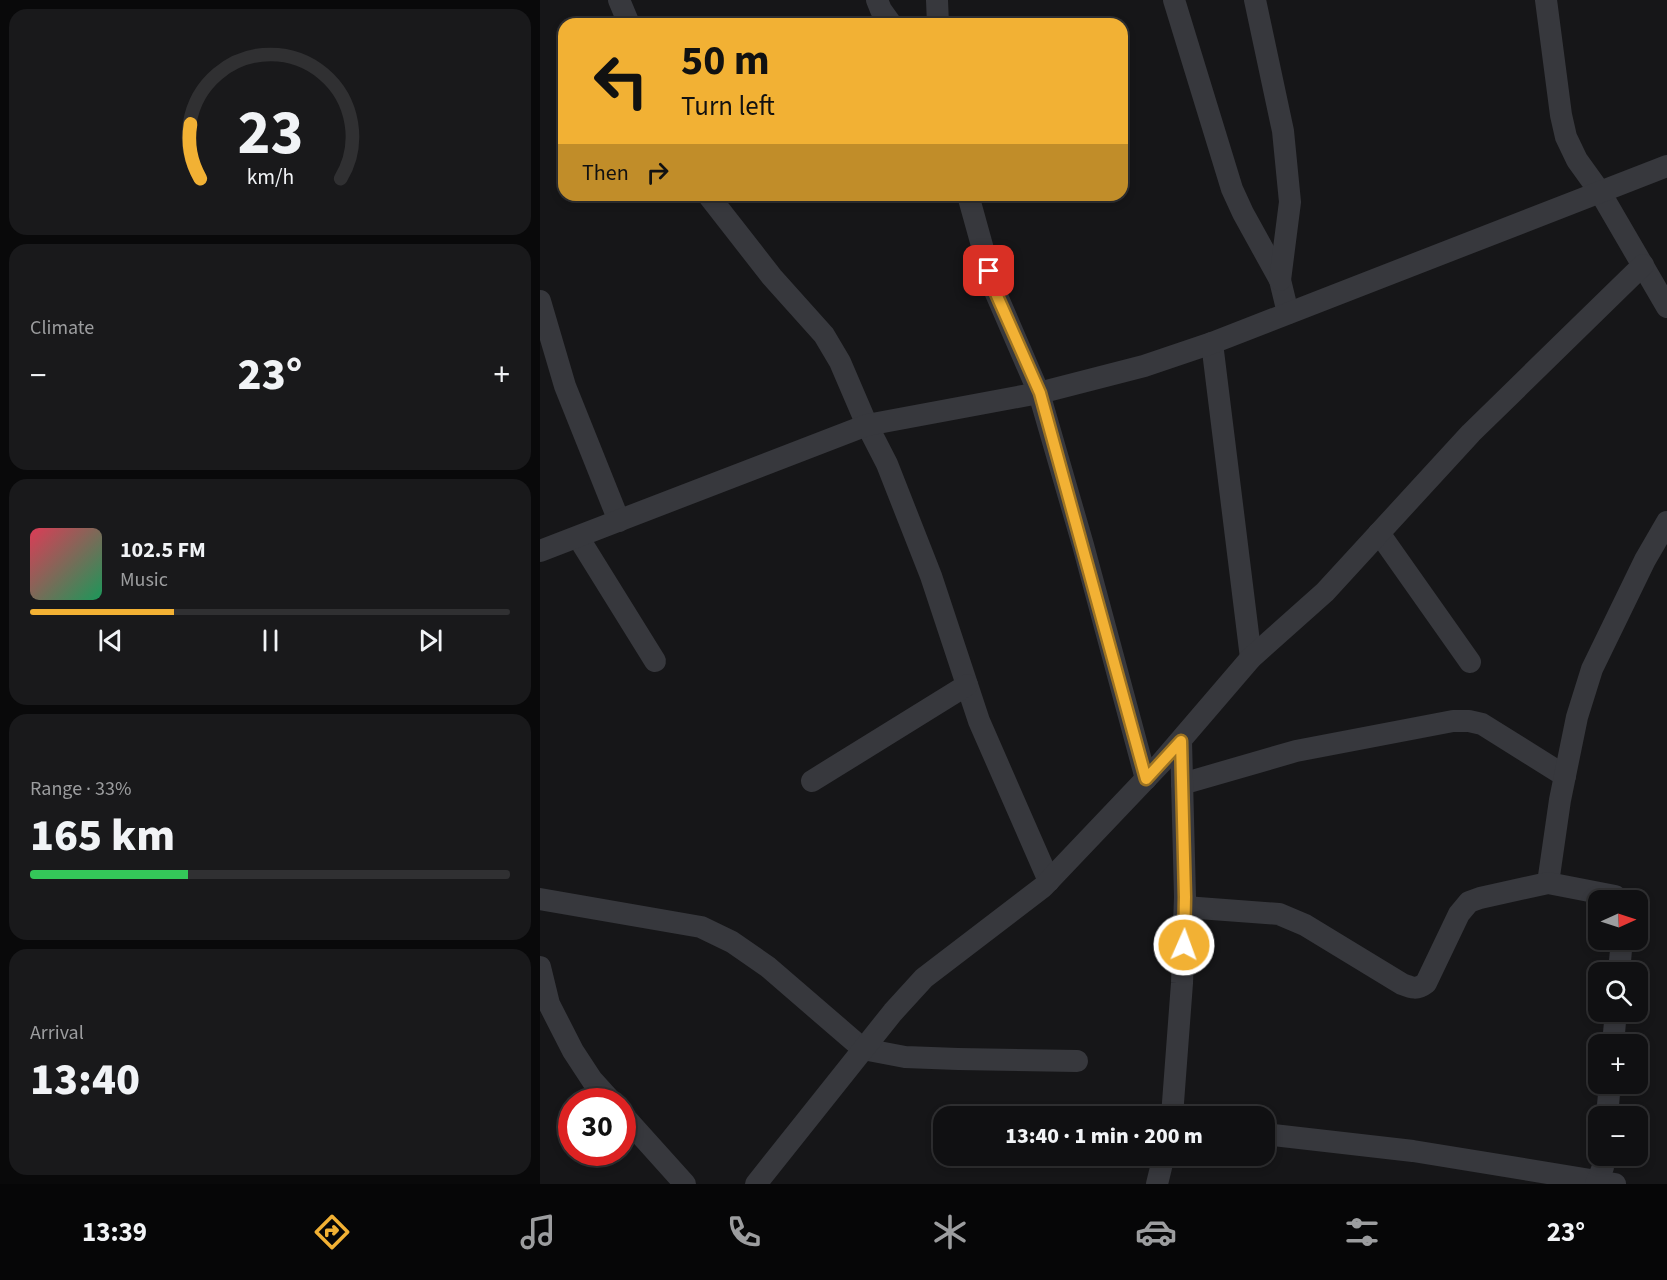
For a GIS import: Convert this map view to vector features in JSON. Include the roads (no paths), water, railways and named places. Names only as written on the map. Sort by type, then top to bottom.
[{"type":"street","points":[[619,0],[626,18]]},
{"type":"street","points":[[877,0],[880,10],[886,18]]},
{"type":"street","points":[[937,0],[938,18]]},
{"type":"street","points":[[1174,0],[1232,189],[1280,280],[1288,313]]},
{"type":"street","points":[[1255,0],[1283,131],[1290,202],[1280,280]]},
{"type":"street","points":[[1546,0],[1566,137],[1577,160],[1600,192],[1667,307]]},
{"type":"street","points":[[540,551],[867,424],[1040,393],[1144,366],[1212,343],[1667,166]]},
{"type":"street","points":[[713,201],[772,278],[824,335],[840,362],[887,464],[920,546],[979,721],[1049,881]]},
{"type":"street","points":[[970,201],[994,289],[1040,393],[1146,779]]},
{"type":"street","points":[[756,1184],[864,1048],[924,978],[1043,887],[1181,741],[1251,658],[1325,592],[1470,433],[1642,265]]},
{"type":"street","points":[[540,302],[546,342],[619,521]]},
{"type":"street","points":[[1212,343],[1251,658]]},
{"type":"street","points":[[1548,883],[1577,717],[1592,669],[1667,522]]},
{"type":"street","points":[[1379,533],[1470,662]]},
{"type":"street","points":[[578,537],[655,661]]},
{"type":"street","points":[[812,781],[967,685]]},
{"type":"street","points":[[1182,784],[1296,751],[1453,721],[1482,724],[1565,776]]},
{"type":"street","points":[[1173,1106],[1185,907],[1181,741]]},
{"type":"street","points":[[1185,907],[1279,914],[1305,925],[1402,984],[1420,988],[1426,983],[1459,914],[1469,902],[1548,883],[1588,891]]},
{"type":"street","points":[[540,899],[701,927],[732,942],[768,967],[864,1048],[905,1057],[1077,1061]]},
{"type":"street","points":[[540,967],[549,1004],[573,1051],[599,1088]]},
{"type":"street","points":[[636,1130],[685,1184]]},
{"type":"street","points":[[1275,1135],[1413,1151],[1603,1183],[1602,1166]]},
{"type":"street","points":[[1157,1184],[1161,1166]]}]
